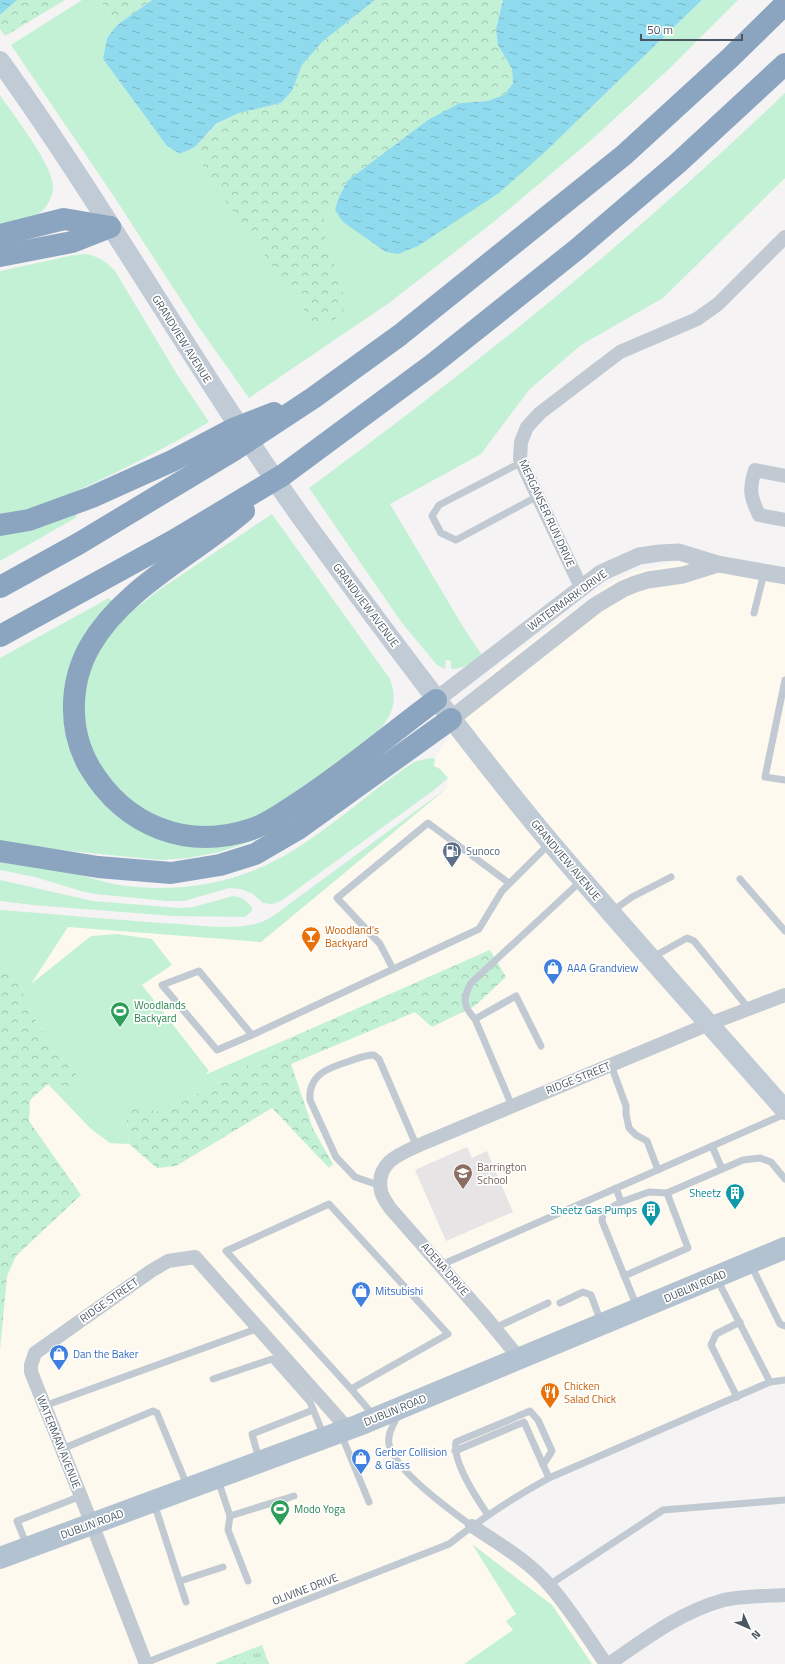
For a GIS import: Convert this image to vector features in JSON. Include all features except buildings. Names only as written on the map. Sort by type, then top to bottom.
[{"type":"highway","points":[[730,58],[778,0]]},
{"type":"highway","points":[[0,587],[78,544],[228,454],[313,398],[400,334],[521,239],[624,155],[730,58],[785,4]]},
{"type":"highway","points":[[0,636],[173,541],[283,475],[427,368],[576,250],[678,163],[785,64]]},
{"type":"highway","points":[[0,235],[64,219],[110,227]]},
{"type":"highway","points":[[0,256],[72,242],[110,227]]},
{"type":"highway","points":[[0,525],[29,520],[92,496],[172,462],[233,429],[313,398]]},
{"type":"highway","points":[[283,475],[224,529],[146,585],[119,607],[104,625],[90,646],[79,668],[75,690],[74,713],[76,736],[84,759],[96,778],[109,795],[130,812],[167,832],[196,837],[233,834],[254,829],[316,791],[436,700]]},
{"type":"highway","points":[[0,851],[98,867],[171,873],[220,865],[255,854],[298,829],[451,719]]},
{"type":"main road","name":"GRANDVIEW AVENUE","points":[[0,61],[19,87],[110,227],[206,378],[308,526],[436,700],[550,842],[785,1110]]},
{"type":"main road","name":"DUBLIN ROAD","points":[[0,1558],[376,1418],[785,1248]]},
{"type":"street","name":"MERGANSER RUN DRIVE","points":[[581,587],[522,462],[520,442],[527,427],[540,413],[620,352],[697,319],[718,304],[785,236]]},
{"type":"street","points":[[785,476],[755,470],[751,483],[751,500],[759,514],[785,520]]},
{"type":"street","name":"WATERMARK DRIVE","points":[[436,700],[581,587],[601,573],[620,564],[646,555],[679,552],[718,564],[785,576]]},
{"type":"street","name":"WATERMARK DRIVE","points":[[451,719],[590,610],[622,589],[648,580],[683,575],[718,564]]},
{"type":"street","name":"RIDGE STREET","points":[[380,1181],[385,1165],[394,1158],[417,1147],[709,1024],[785,994]]},
{"type":"street","name":"ADENA DRIVE","points":[[380,1181],[381,1193],[390,1208],[441,1265],[520,1359]]},
{"type":"street","name":"RIDGE STREET","points":[[32,1359],[38,1350],[151,1271],[168,1261],[195,1257],[259,1328]]},
{"type":"street","points":[[259,1328],[276,1356],[338,1433]]},
{"type":"street","name":"WATERMAN AVENUE","points":[[32,1359],[31,1372],[92,1524],[145,1664]]},
{"type":"street","points":[[472,1526],[532,1568],[550,1585],[607,1664],[668,1623],[699,1608],[725,1600],[785,1595]]},
{"type":"lane","points":[[522,462],[439,504],[432,516],[441,533],[456,540],[538,496]]},
{"type":"lane","points":[[754,613],[764,572]]},
{"type":"lane","points":[[785,680],[765,776],[785,780]]},
{"type":"lane","points":[[393,969],[380,944],[337,898],[428,823],[509,883]]},
{"type":"lane","points":[[252,1034],[199,971],[162,985],[217,1050],[252,1034],[393,969],[479,929],[502,891],[550,842]]},
{"type":"lane","points":[[610,912],[632,896],[671,877]]},
{"type":"lane","points":[[512,1106],[474,1019],[469,1014],[465,1004],[465,995],[471,983],[583,879]]},
{"type":"lane","points":[[740,879],[785,931]]},
{"type":"lane","points":[[652,958],[687,938],[694,941],[749,1009]]},
{"type":"lane","points":[[474,1019],[516,996],[541,1046]]},
{"type":"lane","points":[[380,1181],[355,1177],[336,1157],[310,1100],[309,1091],[317,1078],[326,1069],[366,1055],[374,1055],[379,1059],[417,1147]]},
{"type":"lane","points":[[611,1065],[626,1106],[629,1128],[636,1136],[647,1141],[658,1170]]},
{"type":"lane","points":[[441,1265],[785,1114]]},
{"type":"lane","points":[[712,1146],[722,1169]]},
{"type":"lane","points":[[638,1309],[602,1221],[603,1212],[621,1202],[649,1192],[667,1193],[743,1160],[760,1158],[771,1162],[785,1179]]},
{"type":"lane","points":[[616,1188],[621,1202]]},
{"type":"lane","points":[[624,1276],[688,1248],[667,1193]]},
{"type":"lane","points":[[352,1389],[448,1334],[329,1204],[226,1251],[352,1389],[376,1418]]},
{"type":"lane","points":[[750,1263],[780,1324],[785,1326]]},
{"type":"lane","points":[[716,1277],[770,1382]]},
{"type":"lane","points":[[560,1303],[583,1292],[591,1295],[602,1324]]},
{"type":"lane","points":[[495,1328],[548,1303]]},
{"type":"lane","points":[[737,1397],[711,1346],[716,1334],[740,1322]]},
{"type":"lane","points":[[44,1406],[259,1328]]},
{"type":"lane","points":[[213,1378],[276,1356],[310,1402],[313,1410],[338,1433],[369,1502]]},
{"type":"lane","name":"OLIVINE DRIVE","points":[[145,1664],[449,1544],[517,1495],[549,1478],[770,1382],[785,1380]]},
{"type":"lane","points":[[403,1407],[388,1436],[390,1450],[398,1463],[413,1478],[449,1510],[472,1526]]},
{"type":"lane","points":[[260,1462],[252,1434],[313,1410]]},
{"type":"lane","points":[[62,1449],[153,1411],[157,1413],[189,1488]]},
{"type":"lane","points":[[488,1515],[470,1488],[455,1451],[456,1442],[530,1411],[538,1420],[552,1451],[543,1465]]},
{"type":"lane","points":[[455,1451],[524,1422],[549,1478]]},
{"type":"lane","points":[[218,1478],[230,1516],[228,1530],[248,1581]]},
{"type":"lane","points":[[27,1548],[17,1521],[81,1496]]},
{"type":"lane","points":[[230,1516],[294,1496]]},
{"type":"lane","points":[[550,1585],[663,1510],[785,1500]]},
{"type":"lane","points":[[153,1501],[186,1602]]},
{"type":"lane","points":[[180,1581],[223,1567]]},
{"type":"shaded area","points":[[683,561],[785,577],[785,1380],[770,1382],[556,1475],[472,1526],[532,1568],[606,1664],[0,1664],[0,1350],[7,1276],[16,1256],[81,1195],[29,1121],[30,1100],[48,1084],[91,1129],[110,1143],[129,1144],[157,1168],[176,1166],[272,1108],[333,1164],[313,1129],[291,1064],[415,1012],[506,977],[490,950],[207,1074],[204,1070],[130,1108],[30,985],[68,926],[261,942],[447,788],[448,778],[440,769],[434,766],[435,758],[493,670],[613,581],[636,571]]},
{"type":"shaded area","points":[[467,1147],[472,1158],[487,1151],[513,1212],[446,1241],[415,1170]]},
{"type":"green space","points":[[17,0],[65,0],[5,36],[0,29],[0,15]]},
{"type":"green space","points":[[82,0],[100,0],[117,25],[107,38],[103,59],[167,146],[180,154],[195,147],[207,175],[346,304],[324,232],[324,214],[338,199],[335,210],[545,152],[702,0],[738,0],[669,69],[589,142],[496,220],[389,303],[249,398],[198,326],[111,192],[11,45]]},
{"type":"green space","points":[[100,0],[152,0],[117,25]]},
{"type":"green space","points":[[375,0],[503,0],[496,29],[498,45],[512,69],[513,83],[504,95],[487,101],[460,103],[347,181],[338,199],[324,214],[324,232],[346,303],[341,314],[334,320],[314,324],[207,175],[195,147],[216,125],[239,113],[281,103],[292,91],[302,65],[322,42]]},
{"type":"green space","points":[[785,93],[785,178],[663,298],[581,345],[529,390],[481,454],[390,504],[465,630],[482,655],[471,663],[460,668],[451,669],[451,661],[446,660],[445,669],[437,665],[402,623],[309,488],[433,395],[554,298],[671,198]]},
{"type":"green space","points":[[0,95],[39,152],[50,175],[53,189],[49,201],[34,217],[0,228]]},
{"type":"green space","points":[[87,254],[102,260],[115,271],[178,376],[209,422],[154,453],[86,487],[38,506],[0,517],[0,271],[74,255]]},
{"type":"green space","points":[[75,512],[77,517],[0,561],[0,534]]},
{"type":"green space","points":[[272,514],[390,679],[394,694],[394,701],[390,714],[377,732],[300,791],[270,809],[245,821],[230,826],[204,827],[187,826],[162,820],[127,800],[100,768],[89,744],[84,725],[84,685],[102,644],[128,614],[159,590]]},
{"type":"green space","points":[[109,598],[113,602],[66,706],[121,816],[253,834],[256,840],[219,852],[188,858],[160,860],[0,844],[0,658]]},
{"type":"green space","points":[[435,758],[434,766],[440,769],[448,778],[434,790],[281,901],[272,904],[263,903],[253,894],[241,889],[229,888],[184,901],[167,901],[95,894],[35,877],[0,870],[0,861],[69,872],[119,885],[165,888],[187,887],[231,878],[253,871],[294,850],[325,829],[384,783],[414,762]]},
{"type":"green space","points":[[447,788],[261,942],[68,927],[31,984],[91,936],[117,934],[152,939],[172,965],[142,985],[209,1071],[206,1073],[207,1074],[290,1038],[244,1068],[164,1112],[139,1110],[127,1121],[129,1144],[110,1143],[91,1129],[48,1084],[76,1089],[76,1072],[39,1027],[12,970],[0,957],[0,910],[209,926],[230,927],[259,923],[276,914]]},
{"type":"green space","points":[[0,880],[93,901],[179,908],[193,907],[233,896],[242,898],[252,907],[252,911],[245,917],[173,916],[0,901]]},
{"type":"green space","points":[[490,950],[506,977],[475,1006],[432,1027],[415,1012],[291,1064],[313,1129],[333,1164],[329,1168],[272,1108],[176,1166],[157,1168],[129,1144],[127,1121],[130,1108],[164,1112],[244,1068],[290,1038]]},
{"type":"green space","points":[[0,957],[12,970],[39,1027],[76,1072],[76,1089],[48,1084],[30,1100],[29,1121],[81,1195],[16,1256],[7,1276],[0,1350]]},
{"type":"green space","points":[[472,1544],[552,1605],[592,1664],[464,1664],[513,1630],[506,1621],[516,1614]]},
{"type":"green space","points":[[262,1645],[269,1664],[216,1664],[216,1663]]},
{"type":"water","points":[[0,0],[17,0],[0,15]]},
{"type":"water","points":[[152,0],[375,0],[322,42],[302,65],[292,91],[281,103],[239,113],[216,124],[195,147],[180,154],[167,146],[103,59],[107,38],[117,25]]},
{"type":"water","points":[[503,0],[702,0],[545,152],[499,193],[418,246],[398,254],[386,252],[343,222],[335,210],[338,199],[347,181],[428,120],[460,103],[487,101],[504,95],[513,83],[512,69],[498,45],[496,29]]},
{"type":"place","name":"Sunoco","points":[[452,868]]},
{"type":"place","name":"Woodland’s Backyard","points":[[311,953]]},
{"type":"place","name":"AAA Grandview","points":[[553,985]]},
{"type":"place","name":"Woodlands Backyard","points":[[120,1028]]},
{"type":"place","name":"Barrington School","points":[[463,1190]]},
{"type":"place","name":"Sheetz","points":[[735,1210]]},
{"type":"place","name":"Sheetz Gas Pumps","points":[[651,1227]]},
{"type":"place","name":"Mitsubishi","points":[[361,1308]]},
{"type":"place","name":"Dan the Baker","points":[[59,1371]]},
{"type":"place","name":"Chicken Salad Chick","points":[[550,1409]]},
{"type":"place","name":"Gerber Collision & Glass","points":[[361,1475]]},
{"type":"place","name":"Modo Yoga","points":[[280,1526]]}]
